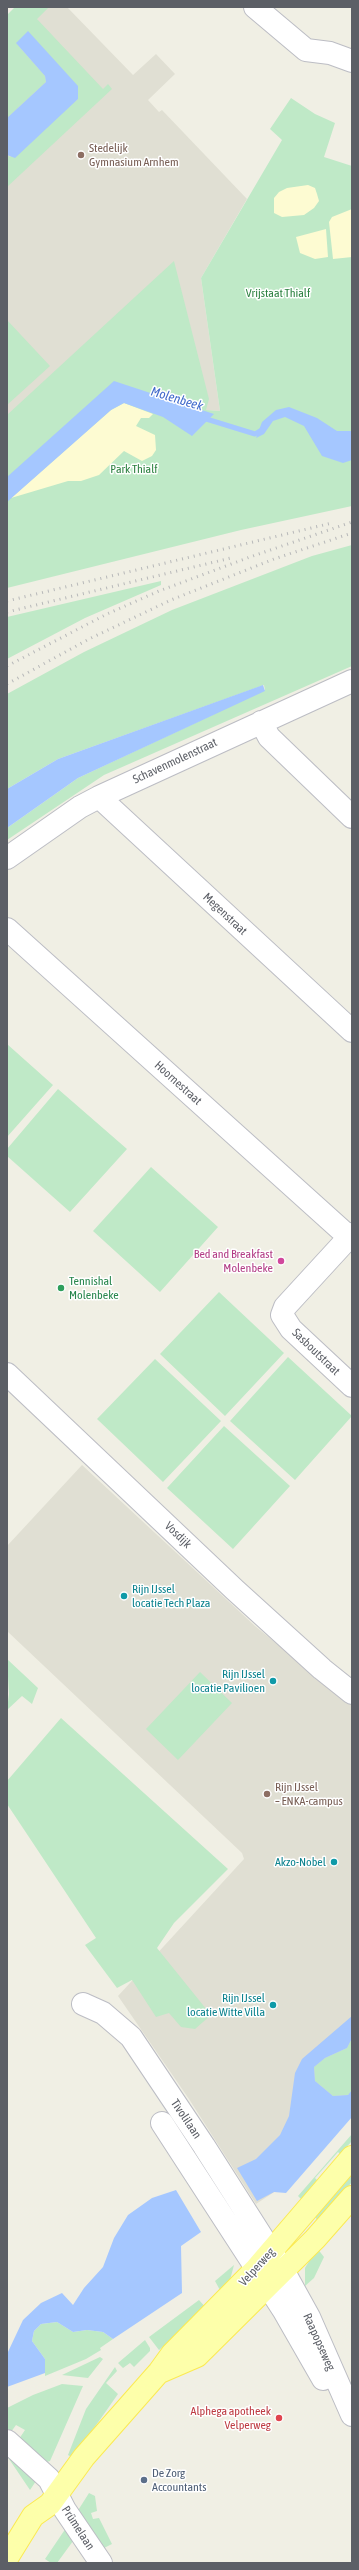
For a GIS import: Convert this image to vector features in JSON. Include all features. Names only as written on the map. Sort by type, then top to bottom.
[{"type":"main road","name":"Velperweg","points":[[7,2558],[33,2516],[54,2499],[98,2440],[159,2372],[197,2356],[262,2278],[271,2251],[352,2157]]},
{"type":"main road","name":"Velperweg","points":[[262,2278],[283,2270],[352,2197]]},
{"type":"main road","name":"Velperweg","points":[[18,2563],[46,2524],[54,2499]]},
{"type":"street","points":[[255,7],[306,50],[330,53],[352,61]]},
{"type":"street","name":"Schavenmolenstraat","points":[[7,858],[80,807],[99,797],[352,681]]},
{"type":"street","points":[[260,722],[269,737],[352,817]]},
{"type":"street","name":"Megenstraat","points":[[99,797],[352,1031]]},
{"type":"street","name":"Hoornestraat","points":[[7,929],[351,1236]]},
{"type":"street","name":"Sasboutstraat","points":[[351,1236],[285,1307],[282,1315],[291,1329],[352,1386]]},
{"type":"street","name":"Vosdijk","points":[[7,1374],[235,1590],[322,1669],[352,1693]]},
{"type":"street","name":"Tivolilaan","points":[[83,2004],[103,2013],[131,2037],[283,2270]]},
{"type":"street","name":"Tivolilaan","points":[[162,2123],[262,2278]]},
{"type":"street","name":"Raapopseweg","points":[[283,2270],[308,2317],[352,2416]]},
{"type":"street","name":"Raapopseweg","points":[[262,2278],[320,2376],[352,2416]]},
{"type":"street","name":"Prümelaan","points":[[7,2441],[49,2479],[54,2499],[65,2510],[101,2563]]},
{"type":"shaded area","points":[[18,7],[67,7],[133,75],[156,54],[175,74],[148,100],[159,112],[162,110],[247,199],[201,278],[220,411],[205,410],[7,477],[7,17]]},
{"type":"shaded area","name":"Rijn IJssel – ENKA-campus","points":[[82,1465],[255,1626],[352,1705],[352,2113],[288,2183],[256,2204],[189,2099],[118,1996],[244,1859],[242,1853],[7,1631],[7,1546]]},
{"type":"green space","points":[[15,7],[49,7],[37,19],[103,89],[108,84],[112,89],[7,187],[7,155],[10,157],[78,99],[16,43],[45,76],[46,82],[7,118],[7,15]]},
{"type":"green space","name":"Park Thialf","points":[[291,98],[315,114],[335,123],[324,157],[352,166],[352,506],[241,530],[7,588],[7,415],[174,261],[209,399],[206,410],[220,411],[201,278],[282,140],[270,129]]},
{"type":"green space","points":[[7,320],[50,366],[7,405]]},
{"type":"green space","points":[[352,545],[352,666],[104,775],[7,840],[7,828],[78,778],[265,690],[264,685],[58,759],[7,789],[7,694],[84,652],[172,610],[312,556]]},
{"type":"green space","points":[[161,581],[161,585],[85,618],[7,659],[7,617]]},
{"type":"green space","points":[[7,1044],[53,1085],[7,1137]]},
{"type":"green space","points":[[58,1089],[127,1149],[70,1212],[7,1156],[7,1149]]},
{"type":"green space","points":[[151,1167],[218,1227],[160,1292],[93,1231]]},
{"type":"green space","points":[[219,1292],[284,1353],[225,1416],[160,1354]]},
{"type":"green space","points":[[288,1357],[352,1416],[295,1480],[230,1421]]},
{"type":"green space","points":[[155,1359],[221,1421],[163,1482],[97,1419]]},
{"type":"green space","points":[[224,1426],[290,1486],[233,1549],[167,1488]]},
{"type":"green space","points":[[7,1659],[38,1688],[32,1704],[22,1696],[7,1710],[9,1694]]},
{"type":"green space","points":[[200,1672],[232,1703],[178,1760],[146,1729]]},
{"type":"green space","points":[[61,1718],[228,1869],[174,1923],[157,1948],[211,2015],[195,2029],[181,2027],[169,2013],[156,2017],[132,1980],[117,1988],[85,1945],[96,1938],[7,1804],[7,1781]]},
{"type":"green space","points":[[352,2038],[352,2090],[348,2095],[333,2096],[315,2081],[314,2067],[325,2058],[347,2048]]},
{"type":"green space","points":[[352,2134],[352,2141],[340,2154],[338,2152],[315,2178],[317,2180],[301,2199],[298,2196]]},
{"type":"green space","points":[[352,2175],[352,2182],[318,2221],[315,2217]]},
{"type":"green space","points":[[317,2248],[324,2257],[314,2278],[305,2286],[305,2268]]},
{"type":"green space","points":[[234,2265],[230,2280],[221,2292],[215,2281]]},
{"type":"green space","points":[[199,2300],[208,2310],[159,2350],[149,2337]]},
{"type":"green space","points":[[57,2322],[73,2332],[87,2330],[103,2332],[113,2339],[100,2348],[101,2350],[86,2359],[45,2376],[45,2359],[32,2341],[34,2331],[41,2324]]},
{"type":"green space","points":[[145,2340],[150,2348],[150,2351],[134,2367],[130,2363],[123,2368],[118,2363]]},
{"type":"green space","points":[[100,2357],[103,2359],[88,2378],[62,2375]]},
{"type":"green space","points":[[115,2367],[117,2371],[106,2383],[118,2394],[73,2458],[68,2455],[86,2409]]},
{"type":"green space","points":[[62,2384],[83,2386],[50,2461],[44,2463],[19,2439],[25,2430],[16,2425],[11,2432],[7,2428],[7,2408],[33,2395]]},
{"type":"green space","points":[[7,2456],[36,2481],[30,2490]]},
{"type":"green space","points":[[89,2493],[95,2496],[97,2511],[91,2513],[93,2519],[99,2518],[112,2544],[102,2549],[77,2512]]},
{"type":"green space","points":[[66,2528],[76,2537],[57,2563],[51,2563],[45,2559]]},
{"type":"sand","points":[[308,185],[315,188],[319,201],[314,208],[304,215],[282,217],[274,213],[274,198],[279,192],[287,188]]},
{"type":"sand","points":[[352,209],[352,257],[333,259],[329,222],[332,217]]},
{"type":"sand","points":[[326,229],[328,257],[315,259],[300,253],[296,237]]},
{"type":"sand","points":[[124,403],[153,414],[149,418],[141,418],[136,426],[155,435],[156,450],[152,456],[142,461],[124,451],[99,475],[81,481],[68,481],[11,498],[111,410]]},
{"type":"water","points":[[28,31],[78,86],[78,99],[15,158],[7,155],[7,118],[46,82],[45,76],[16,43]]},
{"type":"water","points":[[114,381],[214,414],[192,436],[163,417],[124,403],[111,410],[7,502],[7,477]]},
{"type":"water","points":[[289,407],[317,418],[337,431],[352,431],[352,460],[343,463],[322,456],[304,426],[285,417],[273,421],[264,434],[256,438],[262,422],[276,410]]},
{"type":"water","points":[[263,685],[265,691],[78,778],[7,828],[7,789],[58,759]]},
{"type":"water","points":[[352,2016],[352,2038],[347,2048],[325,2058],[314,2067],[315,2081],[333,2096],[348,2095],[352,2090],[352,2117],[286,2193],[274,2192],[257,2201],[237,2168],[256,2159],[280,2135],[289,2116],[295,2073],[302,2059]]},
{"type":"water","points":[[176,2190],[201,2232],[181,2246],[182,2293],[113,2339],[103,2332],[87,2330],[73,2332],[57,2322],[41,2324],[34,2331],[32,2341],[45,2359],[45,2373],[7,2387],[7,2354],[23,2320],[41,2303],[62,2293],[73,2305],[84,2288],[103,2267],[114,2238],[128,2215],[152,2198]]},
{"type":"waterway","name":"Molenbeek","points":[[203,418],[255,434],[263,429]]},
{"type":"railway","points":[[7,666],[107,614],[159,591],[250,557],[352,522]]},
{"type":"railway","points":[[7,601],[332,523]]},
{"type":"railway","points":[[7,684],[89,639],[171,600],[274,559],[352,533]]},
{"type":"railway","points":[[7,612],[231,558]]},
{"type":"place","name":"Stedelijk Gymnasium Arnhem","points":[[81,155]]},
{"type":"place","name":"Bed and Breakfast Molenbeke","points":[[281,1261]]},
{"type":"place","name":"Tennishal Molenbeke","points":[[61,1288]]},
{"type":"place","name":"Rijn IJssel locatie Tech Plaza","points":[[124,1596]]},
{"type":"place","name":"Rijn IJssel locatie Pavilioen","points":[[273,1681]]},
{"type":"place","name":"Rijn IJssel – ENKA-campus","points":[[267,1794]]},
{"type":"place","name":"Akzo-Nobel","points":[[334,1862]]},
{"type":"place","name":"Rijn IJssel locatie Witte Villa","points":[[273,2005]]},
{"type":"place","name":"Alphega apotheek Velperweg","points":[[279,2418]]},
{"type":"place","name":"De Zorg Accountants","points":[[144,2480]]},
{"type":"park label","name":"Vrijstaat Thialf","points":[[278,293]]}]
